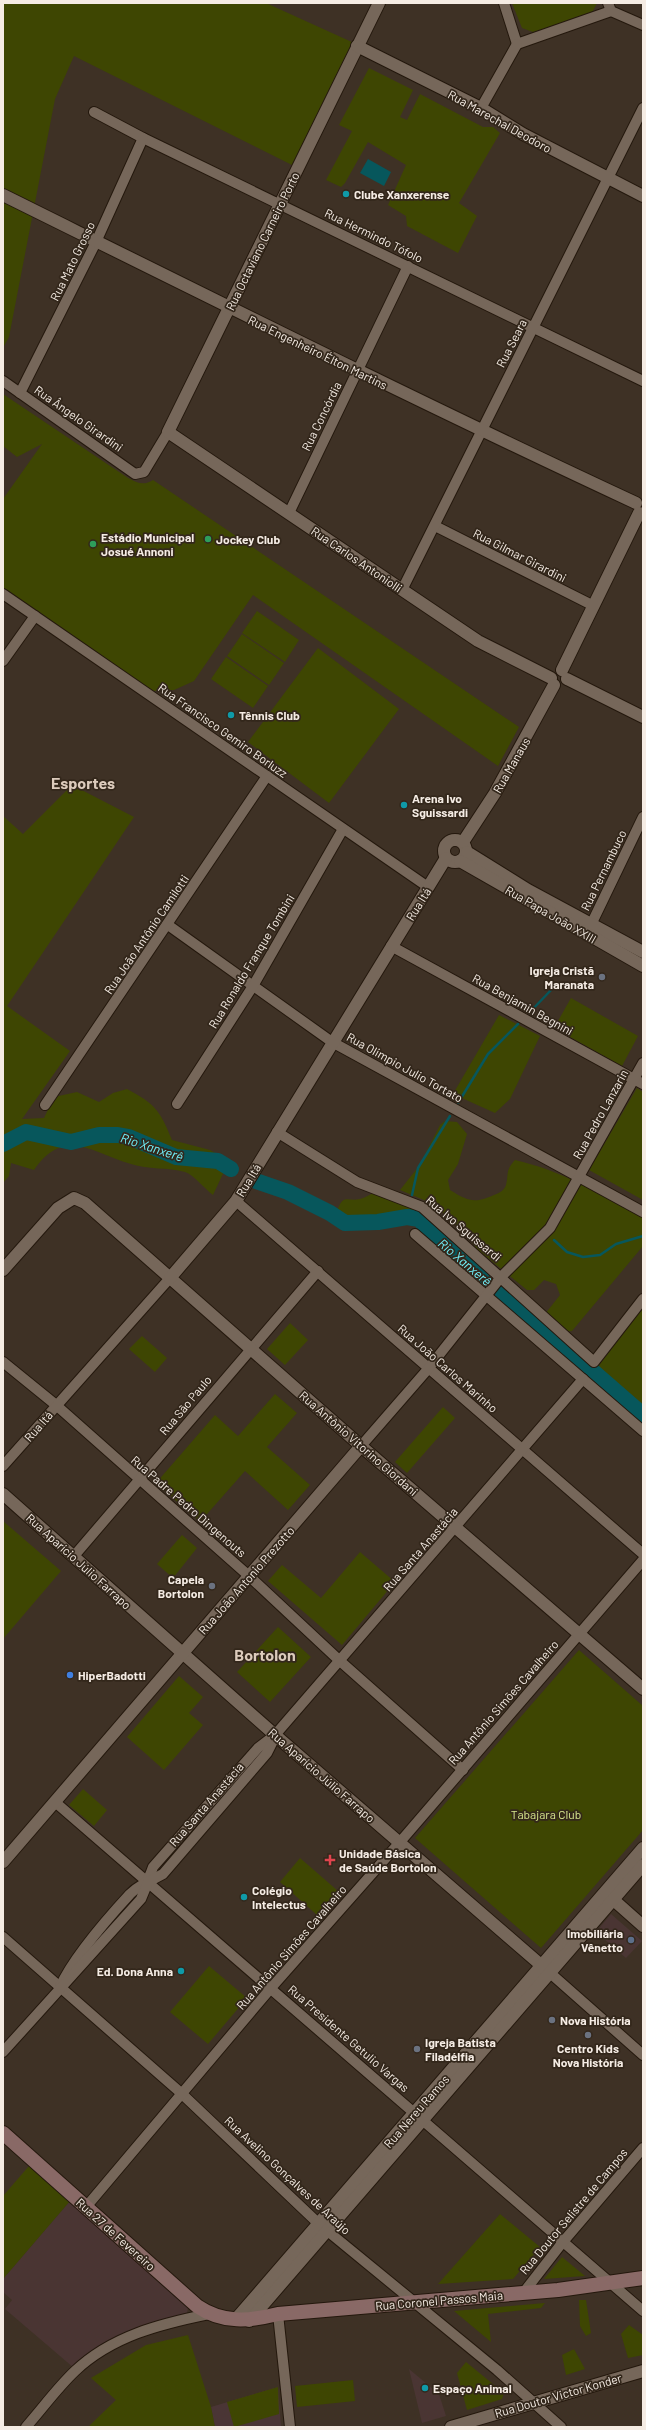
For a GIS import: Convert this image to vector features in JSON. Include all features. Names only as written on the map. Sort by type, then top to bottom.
[{"type":"main road","name":"Rua 27 de Fevereiro","points":[[3,2133],[209,2314]]},
{"type":"main road","name":"Rua Coronel Passos Maia","points":[[243,2320],[278,2314],[558,2290],[643,2278]]},
{"type":"main road","points":[[209,2314],[243,2320]]},
{"type":"street","name":"Rua Octaviano Carneiro Porto","points":[[140,475],[144,472],[168,432],[230,309],[280,203],[379,3]]},
{"type":"street","points":[[504,3],[517,44]]},
{"type":"street","points":[[481,108],[517,44],[610,7],[643,26]]},
{"type":"street","name":"Rua Marechal Deodoro","points":[[357,46],[481,108],[523,134],[643,196]]},
{"type":"street","name":"Rua Seara","points":[[402,590],[609,179],[643,108]]},
{"type":"street","name":"Rua Hermindo Tófolo","points":[[94,112],[143,138],[280,203],[643,381]]},
{"type":"street","name":"Rua Mato Grosso","points":[[20,393],[96,242],[143,138]]},
{"type":"street","name":"Rua Engenheiro Élton Martins","points":[[3,195],[230,309],[640,507]]},
{"type":"street","name":"Rua Concórdia","points":[[289,513],[408,266]]},
{"type":"street","name":"Rua Ângelo Girardini","points":[[3,381],[135,474],[140,475]]},
{"type":"street","name":"Rua Carlos Antoniolli","points":[[168,432],[478,641],[552,681]]},
{"type":"street","points":[[552,681],[562,685],[594,606],[640,507]]},
{"type":"street","name":"Rua Gilmar Girardini","points":[[434,526],[594,606]]},
{"type":"street","name":"Rua Francisco Gemiro Borluzz","points":[[3,594],[428,888]]},
{"type":"street","points":[[3,661],[35,616]]},
{"type":"street","points":[[565,675],[643,717]]},
{"type":"street","name":"Rua Manaus","points":[[463,852],[552,681]]},
{"type":"street","name":"Rua João Antônio Camilotti","points":[[45,1105],[168,925],[267,776]]},
{"type":"street","name":"Rua Pernambuco","points":[[588,929],[643,818]]},
{"type":"street","name":"Rua Ronaldo Franque Tombini","points":[[177,1104],[253,986],[344,830]]},
{"type":"street","points":[[456,840],[463,852],[453,862],[446,858],[444,851],[446,844],[456,840]]},
{"type":"street","name":"Rua Papa João XXIII","points":[[463,852],[526,894],[626,950],[643,966]]},
{"type":"street","name":"Rua Itá","points":[[3,1466],[170,1278],[236,1201],[446,858]]},
{"type":"street","name":"Rua Olimpio Julio Tortato","points":[[168,925],[332,1042],[643,1212]]},
{"type":"street","name":"Rua Benjamin Begnini","points":[[391,946],[639,1082]]},
{"type":"street","name":"Rua Papa João XXIII","points":[[626,950],[643,952]]},
{"type":"street","name":"Rua Pedro Lanzarin","points":[[493,1287],[550,1228],[579,1178],[639,1082],[643,1063]]},
{"type":"street","name":"Rua Ivo Sguissardi","points":[[277,1132],[358,1182],[422,1207],[493,1287],[583,1379],[643,1431]]},
{"type":"street","name":"Rua Antônio Vitorino Giordani","points":[[3,1270],[58,1208],[74,1198],[85,1203],[361,1446],[643,1689]]},
{"type":"street","name":"Rua João Carlos Marinho","points":[[236,1201],[643,1554]]},
{"type":"street","name":"Rua Ivo Sguissardi","points":[[415,1234],[557,1331],[594,1362],[643,1299]]},
{"type":"street","name":"Rua São Paulo","points":[[74,1556],[318,1271]]},
{"type":"street","name":"Rua João Antonio Prezotto","points":[[3,1862],[428,1369],[493,1287]]},
{"type":"street","name":"Rua Padre Pedro Dingenouts","points":[[3,1362],[56,1405],[249,1576],[340,1661],[463,1770]]},
{"type":"street","name":"Rua Santa Anastácia","points":[[3,2052],[60,1987],[69,1968],[120,1924],[141,1900],[153,1867],[258,1748],[276,1735],[583,1379]]},
{"type":"street","name":"Rua Aparício Júlio Farrapo","points":[[3,1494],[183,1654],[643,2055]]},
{"type":"street","name":"Rua Antônio Simões Cavalheiro","points":[[86,2207],[271,1988],[463,1770],[643,1560]]},
{"type":"street","name":"Rua Santa Anastácia","points":[[93,1947],[112,1916],[132,1893],[163,1874],[267,1753],[276,1735]]},
{"type":"street","points":[[235,1774],[243,1781]]},
{"type":"street","name":"Rua Presidente Getulio Vargas","points":[[55,1802],[643,2311]]},
{"type":"street","points":[[208,1804],[216,1812]]},
{"type":"street","points":[[180,1837],[188,1844]]},
{"type":"street","name":"Rua Nereu Ramos","points":[[243,2320],[609,1896],[643,1848]]},
{"type":"street","name":"Rua Nereu Ramos","points":[[609,1896],[643,1865]]},
{"type":"street","points":[[609,1896],[643,1926]]},
{"type":"street","points":[[112,1916],[120,1924]]},
{"type":"street","name":"Rua Avelino Gonçalves de Araújo","points":[[3,1937],[181,2093],[323,2227],[505,2376],[561,2427]]},
{"type":"street","name":"Rua Doutor Selistre de Campos","points":[[524,2292],[562,2242],[643,2148]]},
{"type":"street","points":[[26,2427],[74,2372],[94,2356],[131,2335],[158,2325],[209,2314]]},
{"type":"street","points":[[278,2314],[290,2427]]},
{"type":"street","name":"Rua Doutor Victor Konder","points":[[451,2427],[643,2370]]},
{"type":"shaded area","points":[[611,1914],[642,1941],[626,1958],[596,1932]]},
{"type":"shaded area","points":[[70,2201],[189,2303],[187,2313],[153,2323],[119,2336],[87,2354],[74,2368],[5,2309],[12,2300],[3,2292],[3,2279]]},
{"type":"shaded area","points":[[409,2369],[439,2394],[446,2416],[422,2423]]},
{"type":"shaded area","points":[[278,2387],[281,2427],[215,2427],[211,2407]]},
{"type":"green space","points":[[3,3],[266,3],[354,43],[294,166],[74,56],[55,99],[9,337],[3,348]]},
{"type":"green space","points":[[512,3],[597,3],[593,11],[583,19],[533,32],[522,28]]},
{"type":"green space","points":[[369,68],[413,90],[400,117],[407,120],[420,94],[483,127],[493,127],[500,133],[459,203],[477,216],[458,253],[407,226],[406,216],[388,205],[406,165],[368,142],[345,183],[341,187],[326,180],[352,131],[339,125]]},
{"type":"green space","name":"Estádio Municipal Josué Annoni","points":[[3,394],[128,478],[140,483],[147,483],[153,480],[519,727],[498,766],[253,595],[194,681],[174,690],[155,691],[149,690],[121,672],[3,589],[3,499],[42,444],[17,457],[3,446]]},
{"type":"green space","points":[[257,611],[299,640],[285,662],[242,633]]},
{"type":"green space","points":[[242,634],[284,663],[269,685],[227,656]]},
{"type":"green space","points":[[318,648],[399,709],[329,803],[248,742]]},
{"type":"green space","points":[[226,657],[268,686],[253,708],[211,679]]},
{"type":"green space","points":[[72,785],[134,817],[7,1006],[70,1051],[22,1119],[44,1118],[54,1097],[77,1092],[99,1102],[113,1093],[127,1089],[144,1099],[156,1109],[164,1121],[172,1140],[210,1150],[229,1161],[213,1195],[196,1179],[185,1172],[172,1169],[138,1166],[80,1146],[68,1146],[56,1149],[45,1157],[34,1170],[11,1163],[9,1176],[3,1183],[3,816],[23,834]]},
{"type":"green space","points":[[571,998],[638,1036],[622,1066],[554,1028]]},
{"type":"green space","points":[[499,1015],[540,1036],[510,1099],[495,1113],[453,1094]]},
{"type":"green space","points":[[637,1088],[643,1092],[643,1200],[589,1170]]},
{"type":"green space","points":[[445,1121],[457,1122],[467,1134],[458,1164],[448,1180],[450,1190],[462,1197],[471,1200],[481,1200],[501,1192],[506,1185],[509,1170],[515,1160],[549,1170],[581,1184],[643,1217],[643,1246],[572,1331],[564,1332],[545,1314],[560,1295],[556,1284],[544,1280],[534,1290],[527,1290],[477,1249],[465,1234],[441,1211],[424,1200],[400,1190],[419,1166],[440,1125]]},
{"type":"green space","points":[[373,1193],[419,1210],[355,1220],[343,1218],[337,1211],[339,1205],[346,1199],[360,1199]]},
{"type":"green space","points":[[643,1306],[643,1407],[620,1391],[596,1369]]},
{"type":"green space","points":[[290,1323],[308,1340],[285,1365],[267,1349]]},
{"type":"green space","points":[[142,1336],[167,1358],[155,1372],[129,1349]]},
{"type":"green space","points":[[275,1394],[297,1413],[267,1447],[310,1485],[288,1510],[245,1471],[200,1522],[156,1483],[215,1415],[238,1436]]},
{"type":"green space","points":[[443,1407],[455,1418],[407,1473],[395,1462]]},
{"type":"green space","points":[[3,1521],[61,1571],[3,1639]]},
{"type":"green space","points":[[182,1535],[197,1548],[173,1578],[157,1564]]},
{"type":"green space","points":[[360,1552],[395,1582],[342,1645],[268,1581],[282,1565],[321,1598]]},
{"type":"green space","points":[[278,1627],[311,1657],[270,1702],[237,1672]]},
{"type":"green space","name":"Tabajara Club","points":[[579,1650],[643,1706],[643,1830],[541,1948],[415,1838]]},
{"type":"green space","points":[[179,1676],[203,1697],[189,1713],[203,1725],[164,1770],[127,1737]]},
{"type":"green space","points":[[83,1789],[107,1810],[94,1826],[69,1805]]},
{"type":"green space","points":[[300,1858],[338,1891],[317,1915],[280,1882]]},
{"type":"green space","points":[[209,1966],[247,1998],[208,2044],[170,2012]]},
{"type":"green space","points":[[29,2166],[70,2201],[3,2279],[3,2196]]},
{"type":"green space","points":[[500,2214],[540,2247],[513,2279],[438,2284]]},
{"type":"green space","points":[[562,2257],[585,2276],[544,2279]]},
{"type":"green space","points":[[579,2300],[586,2300],[591,2333],[586,2336],[580,2326]]},
{"type":"green space","points":[[545,2303],[541,2308],[488,2314],[491,2342],[454,2311]]},
{"type":"green space","points":[[629,2325],[643,2335],[643,2355],[628,2358],[621,2334]]},
{"type":"green space","points":[[188,2335],[211,2407],[215,2427],[88,2427],[116,2400],[91,2378],[146,2345]]},
{"type":"green space","points":[[574,2349],[585,2369],[566,2375],[562,2355]]},
{"type":"green space","points":[[466,2362],[504,2393],[502,2399],[467,2410],[457,2373]]},
{"type":"green space","points":[[353,2380],[355,2401],[297,2407],[295,2386]]},
{"type":"green space","points":[[278,2387],[279,2414],[234,2427],[227,2402]]},
{"type":"water","points":[[368,159],[391,172],[384,186],[360,173]]},
{"type":"waterway","points":[[529,1013],[553,988]]},
{"type":"waterway","points":[[458,1103],[488,1054],[518,1024]]},
{"type":"waterway","points":[[412,1195],[418,1168],[450,1116]]},
{"type":"waterway","name":"Rio Xanxerê","points":[[3,1144],[26,1132],[71,1142],[99,1135],[118,1135],[129,1137],[176,1157],[218,1161],[231,1169]]},
{"type":"waterway","name":"Rio Xanxerê","points":[[256,1181],[288,1192],[330,1213],[345,1223],[378,1222],[407,1217],[419,1219],[436,1238],[448,1245],[643,1415]]},
{"type":"waterway","name":"Rio Xanxerê","points":[[407,1217],[409,1210]]},
{"type":"waterway","points":[[554,1240],[567,1252],[583,1257],[600,1255],[616,1244],[643,1236]]},
{"type":"place","name":"Clube Xanxerense","points":[[346,194]]},
{"type":"place","name":"Jockey Club","points":[[208,539]]},
{"type":"place","name":"Estádio Municipal Josué Annoni","points":[[93,544]]},
{"type":"place","name":"Tênnis Club","points":[[231,715]]},
{"type":"place","name":"Arena Ivo Sguissardi","points":[[404,805]]},
{"type":"place","name":"Igreja Cristã Maranata","points":[[602,977]]},
{"type":"place","name":"Capela Bortolon","points":[[212,1586]]},
{"type":"place","name":"HiperBadotti","points":[[70,1675]]},
{"type":"place","name":"Unidade Básica de Saúde Bortolon","points":[[330,1860]]},
{"type":"place","name":"Colégio Intelectus","points":[[244,1897]]},
{"type":"place","name":"Imobiliária Vênetto","points":[[631,1940]]},
{"type":"place","name":"Ed. Dona Anna","points":[[181,1971]]},
{"type":"place","name":"Nova História","points":[[552,2020]]},
{"type":"place","name":"Centro Kids Nova História","points":[[588,2035]]},
{"type":"place","name":"Igreja Batista Filadélfia","points":[[417,2049]]},
{"type":"place","name":"Espaço Animal","points":[[425,2388]]},
{"type":"district","name":"Esportes","points":[[83,782]]},
{"type":"district","name":"Bortolon","points":[[265,1654]]}]
